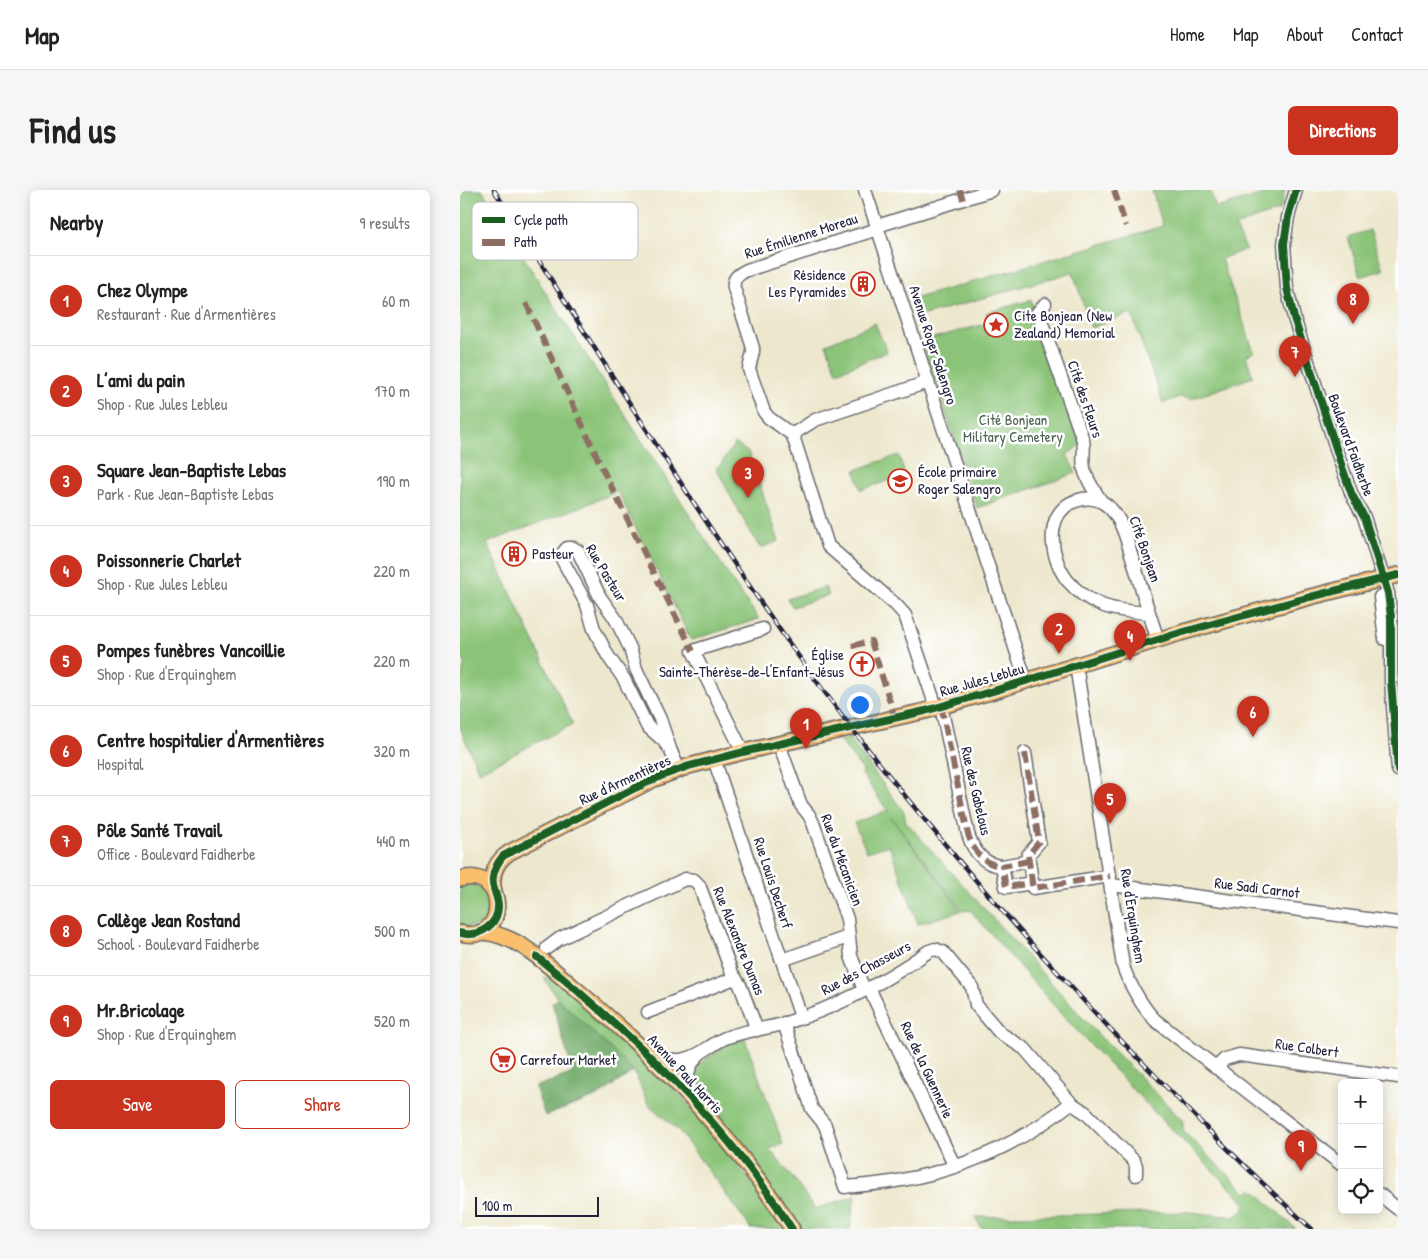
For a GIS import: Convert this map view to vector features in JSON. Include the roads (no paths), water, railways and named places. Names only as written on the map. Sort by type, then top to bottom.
[{"type":"main road","name":"Rue Jules Lebleu","points":[[832,732],[938,707],[1158,640],[1383,577],[1398,568]]},
{"type":"main road","name":"Rue d'Armentières","points":[[467,878],[482,873],[496,857],[510,852],[661,776],[714,759],[832,732]]},
{"type":"main road","name":"Rue d'Armentières","points":[[498,910],[492,881],[495,868],[502,858],[510,852]]},
{"type":"main road","points":[[467,878],[486,883],[494,891]]},
{"type":"main road","points":[[482,932],[491,924],[498,910]]},
{"type":"main road","name":"Avenue Paul Harris","points":[[498,910],[506,926],[542,952],[651,1056],[692,1099],[747,1166],[792,1229]]},
{"type":"main road","name":"Avenue Paul Harris","points":[[460,933],[482,932],[502,935],[542,952]]},
{"type":"street","name":"Avenue Roger Salengro","points":[[865,190],[1026,681]]},
{"type":"street","points":[[878,227],[992,190]]},
{"type":"street","name":"Boulevard Faidherbe","points":[[1296,190],[1288,217],[1284,244],[1287,288],[1294,318],[1348,488],[1362,513],[1383,577],[1380,594],[1391,681],[1398,770]]},
{"type":"street","name":"Rue Émilienne Moreau","points":[[794,436],[769,418],[764,412],[750,373],[749,366],[753,356],[753,348],[734,288],[734,281],[738,275],[747,270],[878,227]]},
{"type":"street","name":"Cité des Fleurs","points":[[1045,304],[1038,312],[1085,449],[1084,465],[1087,478]]},
{"type":"street","points":[[794,436],[804,426],[815,420],[928,382]]},
{"type":"street","name":"Rue des Gabelous","points":[[794,436],[794,443],[828,546],[905,615],[938,707],[972,846],[984,859],[992,864],[1002,866]]},
{"type":"street","name":"Cité Bonjean","points":[[1087,478],[1101,501],[1112,510],[1122,526],[1158,640]]},
{"type":"street","points":[[1101,501],[1090,498],[1070,503],[1060,514],[1053,528],[1052,542],[1059,565],[1068,581],[1091,600],[1116,610],[1149,613]]},
{"type":"street","name":"Rue Pasteur","points":[[670,749],[647,726],[624,679],[608,656],[594,629],[587,605],[563,560],[563,553],[567,548],[575,548],[580,554],[600,597],[615,618],[630,648],[636,669],[660,719],[679,770]]},
{"type":"street","points":[[743,752],[693,651],[763,629]]},
{"type":"street","points":[[616,667],[632,658]]},
{"type":"street","name":"Rue d'Erquinghem","points":[[1076,665],[1123,966],[1129,980],[1151,1016],[1338,1162]]},
{"type":"street","name":"Rue du Mécanicien","points":[[779,744],[801,805],[813,823],[847,919],[851,956],[867,989]]},
{"type":"street","points":[[1025,753],[1039,842],[1028,855],[1033,885]]},
{"type":"street","name":"Rue Louis Decherf","points":[[714,759],[801,1017]]},
{"type":"street","points":[[1002,866],[1029,861]]},
{"type":"street","name":"Rue Sadi Carnot","points":[[1002,866],[1006,887],[1110,881],[1398,923]]},
{"type":"street","name":"Rue Alexandre Dumas","points":[[542,952],[567,935],[689,878],[699,884],[757,1030]]},
{"type":"street","points":[[782,960],[848,937]]},
{"type":"street","name":"Rue des Chasseurs","points":[[651,1056],[678,1061],[700,1054],[725,1038],[784,1024],[841,1002],[935,949],[943,952],[972,987],[976,1005],[1000,1033],[1025,1048],[1071,1103]]},
{"type":"street","points":[[648,1012],[735,978]]},
{"type":"street","name":"Rue de la Guennerie","points":[[867,989],[955,1167]]},
{"type":"street","points":[[784,1024],[812,1109],[825,1125],[845,1187],[901,1181],[955,1167],[1009,1144],[1042,1124],[1071,1103],[1082,1110],[1134,1161],[1136,1175]]},
{"type":"street","name":"Rue des Chasseurs","points":[[692,1099],[688,1072],[691,1064],[700,1054]]},
{"type":"street","name":"Rue Colbert","points":[[1216,1068],[1225,1060],[1239,1055],[1398,1077]]},
{"type":"street","points":[[1383,1197],[1398,1209]]},
{"type":"railway","points":[[494,190],[502,202]]},
{"type":"railway","points":[[539,260],[694,503],[777,626],[895,784],[974,879],[1098,1016],[1225,1146],[1312,1229]]},
{"type":"place","name":"Résidence Les Pyramides","points":[[863,284]]},
{"type":"place","name":"Collège Jean Rostand","points":[[1353,324]]},
{"type":"place","name":"Cite Bonjean (New Zealand) Memorial","points":[[996,325]]},
{"type":"place","name":"Pôle Santé Travail","points":[[1295,377]]},
{"type":"place","name":"École primaire Roger Salengro","points":[[900,481]]},
{"type":"place","name":"Square Jean-Baptiste Lebas","points":[[748,498]]},
{"type":"place","name":"Pasteur","points":[[514,554]]},
{"type":"place","name":"L’ami du pain","points":[[1059,654]]},
{"type":"place","name":"Poissonnerie Charlet","points":[[1130,661]]},
{"type":"place","name":"Église Sainte-Thérèse-de-l'Enfant-Jésus","points":[[862,664]]},
{"type":"place","name":"Centre hospitalier d'Armentières","points":[[1253,737]]},
{"type":"place","name":"Chez Olympe","points":[[806,749]]},
{"type":"place","name":"Pompes funèbres Vancoillie","points":[[1110,824]]},
{"type":"place","name":"Carrefour Market","points":[[503,1060]]},
{"type":"place","name":"Mr.Bricolage","points":[[1301,1171]]},
{"type":"park label","name":"Cité Bonjean Military Cemetery","points":[[1013,428]]}]
